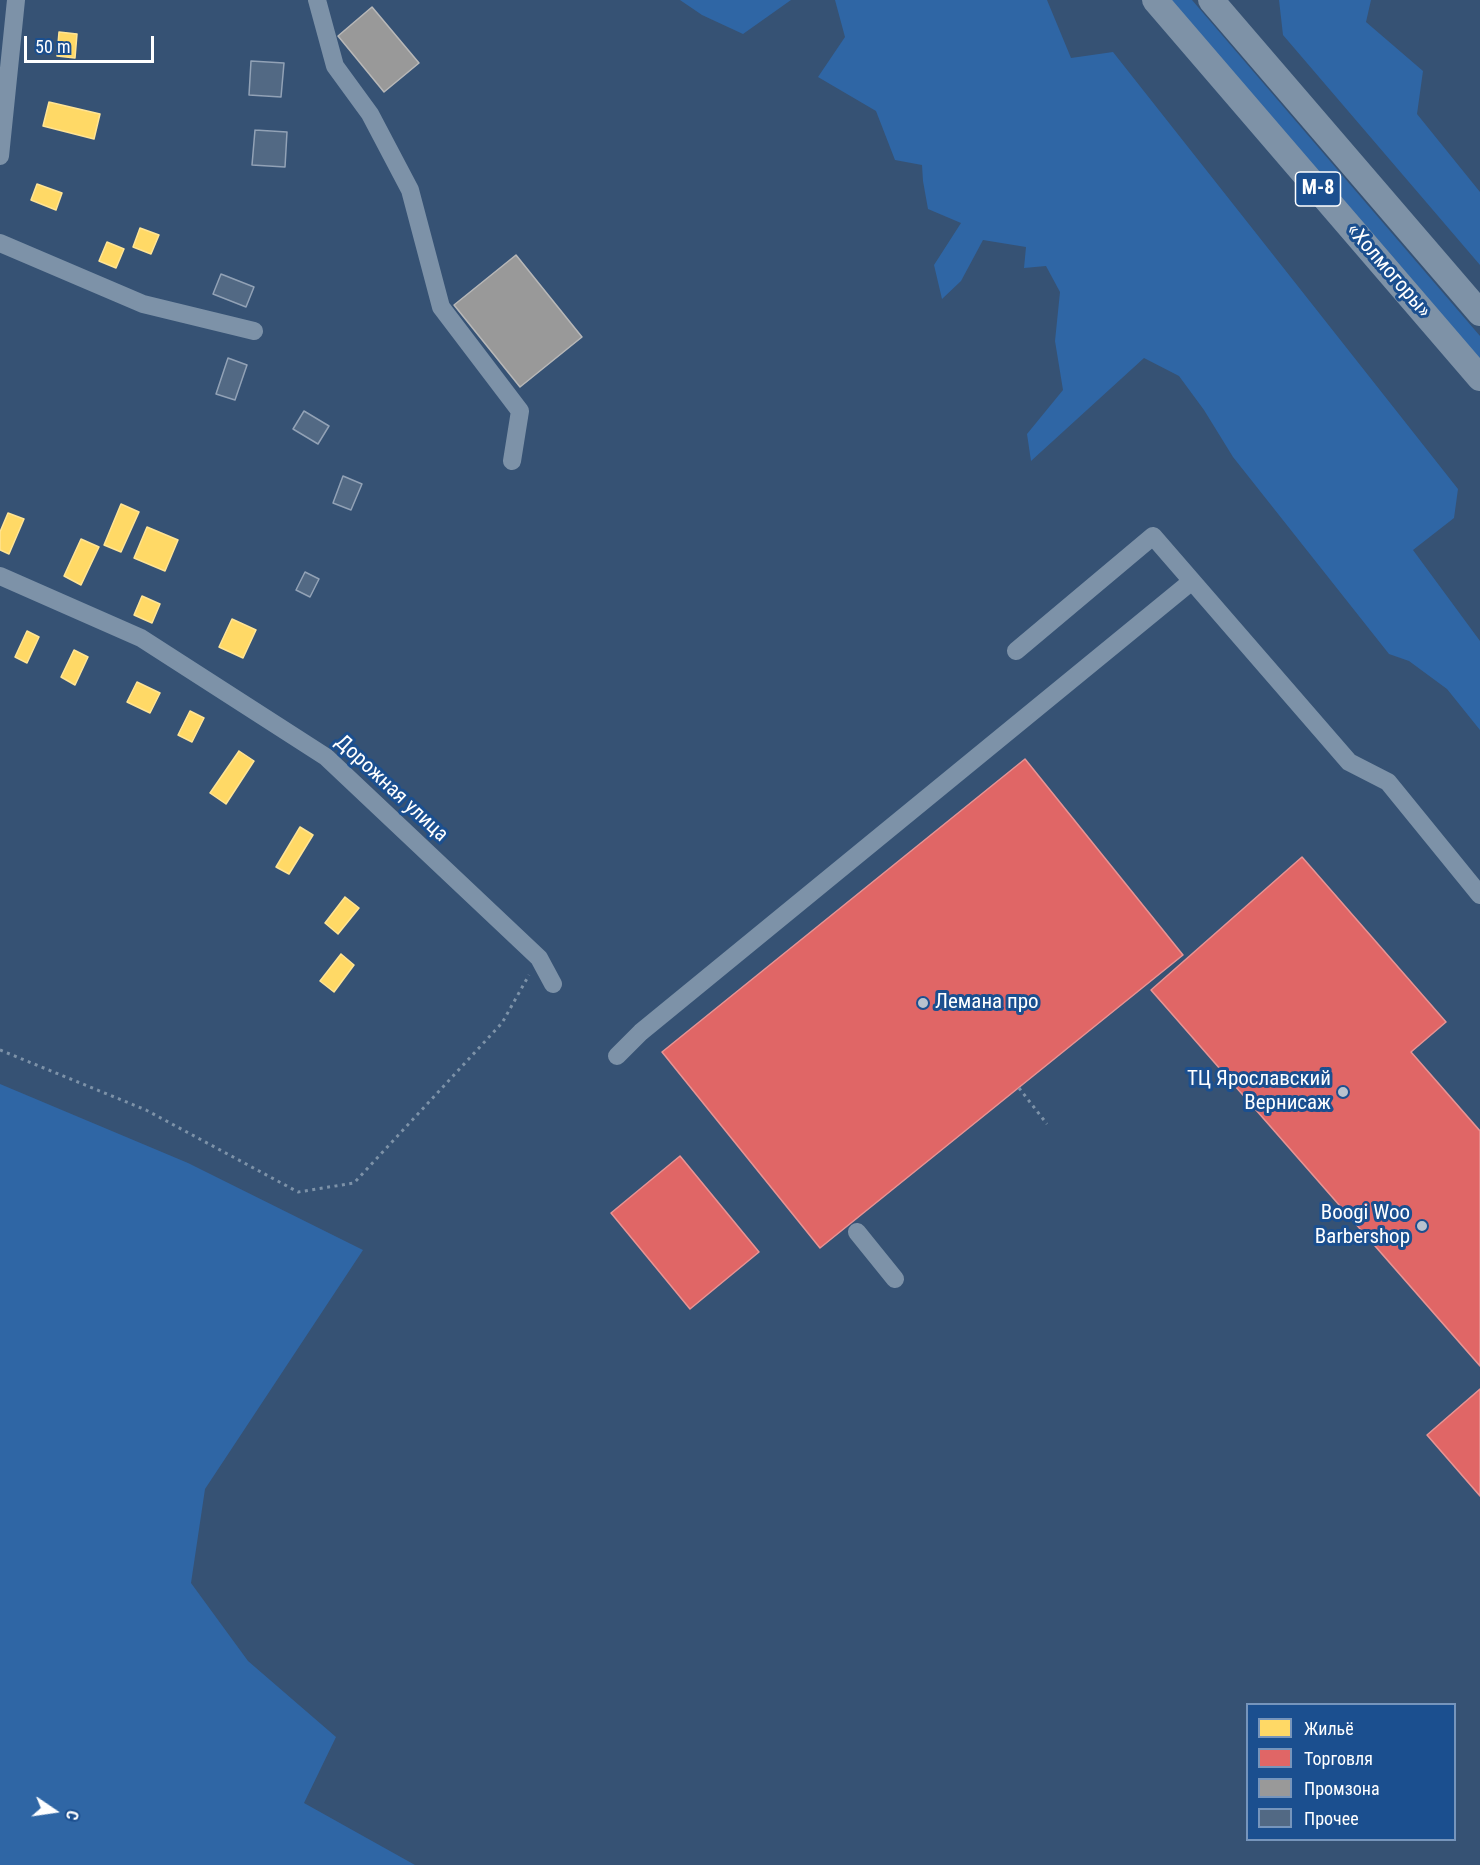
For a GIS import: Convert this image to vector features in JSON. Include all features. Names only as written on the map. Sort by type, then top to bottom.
[{"type":"highway","name":"«Холмогоры»","points":[[1155,0],[1480,378]]},
{"type":"highway","name":"«Холмогоры»","points":[[1211,0],[1480,313]]},
{"type":"street","points":[[0,156],[16,0]]},
{"type":"street","points":[[317,0],[334,66],[370,114],[410,190],[441,307],[520,411],[512,460]]},
{"type":"street","points":[[1229,0],[1245,39]]},
{"type":"street","points":[[0,243],[143,304],[254,331]]},
{"type":"street","points":[[1016,651],[1153,536],[1349,762],[1388,782],[1480,895]]},
{"type":"street","name":"Дорожная улица","points":[[0,576],[141,639],[326,757],[539,958],[553,984]]},
{"type":"street","points":[[617,1056],[641,1032],[1192,581]]},
{"type":"street","points":[[857,1232],[895,1279]]},
{"type":"path","points":[[0,1050],[146,1110],[298,1192],[354,1183],[502,1023],[539,958]]},
{"type":"path","points":[[1019,1088],[1047,1124]]},
{"type":"shaded area","points":[[680,0],[791,0],[743,34],[702,15]]},
{"type":"shaded area","points":[[835,0],[1047,0],[1071,58],[1113,52],[1458,489],[1454,518],[1413,550],[1480,641],[1480,730],[1447,689],[1409,661],[1389,654],[1233,457],[1204,410],[1179,376],[1144,358],[1031,461],[1027,434],[1063,390],[1055,341],[1060,292],[1046,266],[1024,268],[1026,247],[983,240],[961,281],[942,299],[934,265],[961,223],[928,209],[922,165],[895,160],[876,111],[818,77],[845,37]]},
{"type":"shaded area","points":[[1169,0],[1192,0],[1480,336],[1480,361]]},
{"type":"shaded area","points":[[1279,0],[1371,0],[1366,22],[1423,71],[1417,114],[1480,192],[1480,265],[1283,35]]},
{"type":"shaded area","points":[[0,1084],[188,1163],[363,1250],[205,1489],[191,1583],[248,1661],[336,1737],[304,1803],[415,1865],[0,1865]]},
{"type":"building: Жильё","points":[[59,32],[77,34],[75,58],[57,56]]},
{"type":"building: Жильё","points":[[49,102],[100,114],[94,139],[43,126]]},
{"type":"building: Жильё","points":[[37,184],[62,193],[56,210],[31,200]]},
{"type":"building: Жильё","points":[[140,228],[159,235],[151,254],[133,247]]},
{"type":"building: Жильё","points":[[107,242],[124,249],[116,268],[99,261]]},
{"type":"building: Жильё","points":[[121,504],[139,512],[121,552],[104,545]]},
{"type":"building: Жильё","points":[[8,513],[24,519],[9,554],[0,550],[0,532]]},
{"type":"building: Жильё","points":[[147,527],[178,540],[165,571],[134,558]]},
{"type":"building: Жильё","points":[[81,539],[99,547],[81,585],[64,576]]},
{"type":"building: Жильё","points":[[142,596],[160,604],[152,623],[134,615]]},
{"type":"building: Жильё","points":[[232,619],[256,630],[243,658],[219,647]]},
{"type":"building: Жильё","points":[[27,631],[39,637],[27,663],[15,657]]},
{"type":"building: Жильё","points":[[74,650],[88,657],[75,685],[61,677]]},
{"type":"building: Жильё","points":[[137,682],[160,693],[150,713],[127,702]]},
{"type":"building: Жильё","points":[[190,711],[204,718],[192,742],[178,735]]},
{"type":"building: Жильё","points":[[239,751],[254,761],[226,804],[210,793]]},
{"type":"building: Жильё","points":[[300,827],[313,835],[289,874],[276,867]]},
{"type":"building: Жильё","points":[[345,897],[359,908],[338,934],[325,923]]},
{"type":"building: Жильё","points":[[341,954],[354,965],[334,992],[320,981]]},
{"type":"building: Торговля","name":"Лемана про","points":[[1025,759],[1183,955],[820,1248],[662,1052]]},
{"type":"building: Торговля","name":"ТЦ Ярославский Вернисаж","points":[[1302,857],[1446,1022],[1411,1052],[1480,1131],[1480,1366],[1151,990]]},
{"type":"building: Торговля","points":[[680,1156],[759,1252],[690,1309],[611,1213]]},
{"type":"building: Торговля","points":[[1480,1389],[1480,1496],[1427,1435]]},
{"type":"building: Промзона","points":[[372,7],[419,63],[384,92],[338,36]]},
{"type":"building: Промзона","points":[[516,255],[582,337],[520,387],[454,305]]},
{"type":"building: Прочее","points":[[251,61],[284,63],[281,97],[249,95]]},
{"type":"building: Прочее","points":[[255,130],[287,132],[285,167],[252,165]]},
{"type":"building: Прочее","points":[[221,274],[254,287],[246,307],[213,294]]},
{"type":"building: Прочее","points":[[228,358],[247,365],[235,400],[216,394]]},
{"type":"building: Прочее","points":[[304,411],[329,426],[318,444],[293,429]]},
{"type":"building: Прочее","points":[[343,476],[362,484],[351,510],[333,503]]},
{"type":"building: Прочее","points":[[305,572],[319,579],[310,597],[296,590]]},
{"type":"place","name":"Лемана про","points":[[923,1003]]},
{"type":"place","name":"ТЦ Ярославский Вернисаж","points":[[1343,1092]]},
{"type":"place","name":"Boogi Woo Barbershop","points":[[1422,1226]]}]
